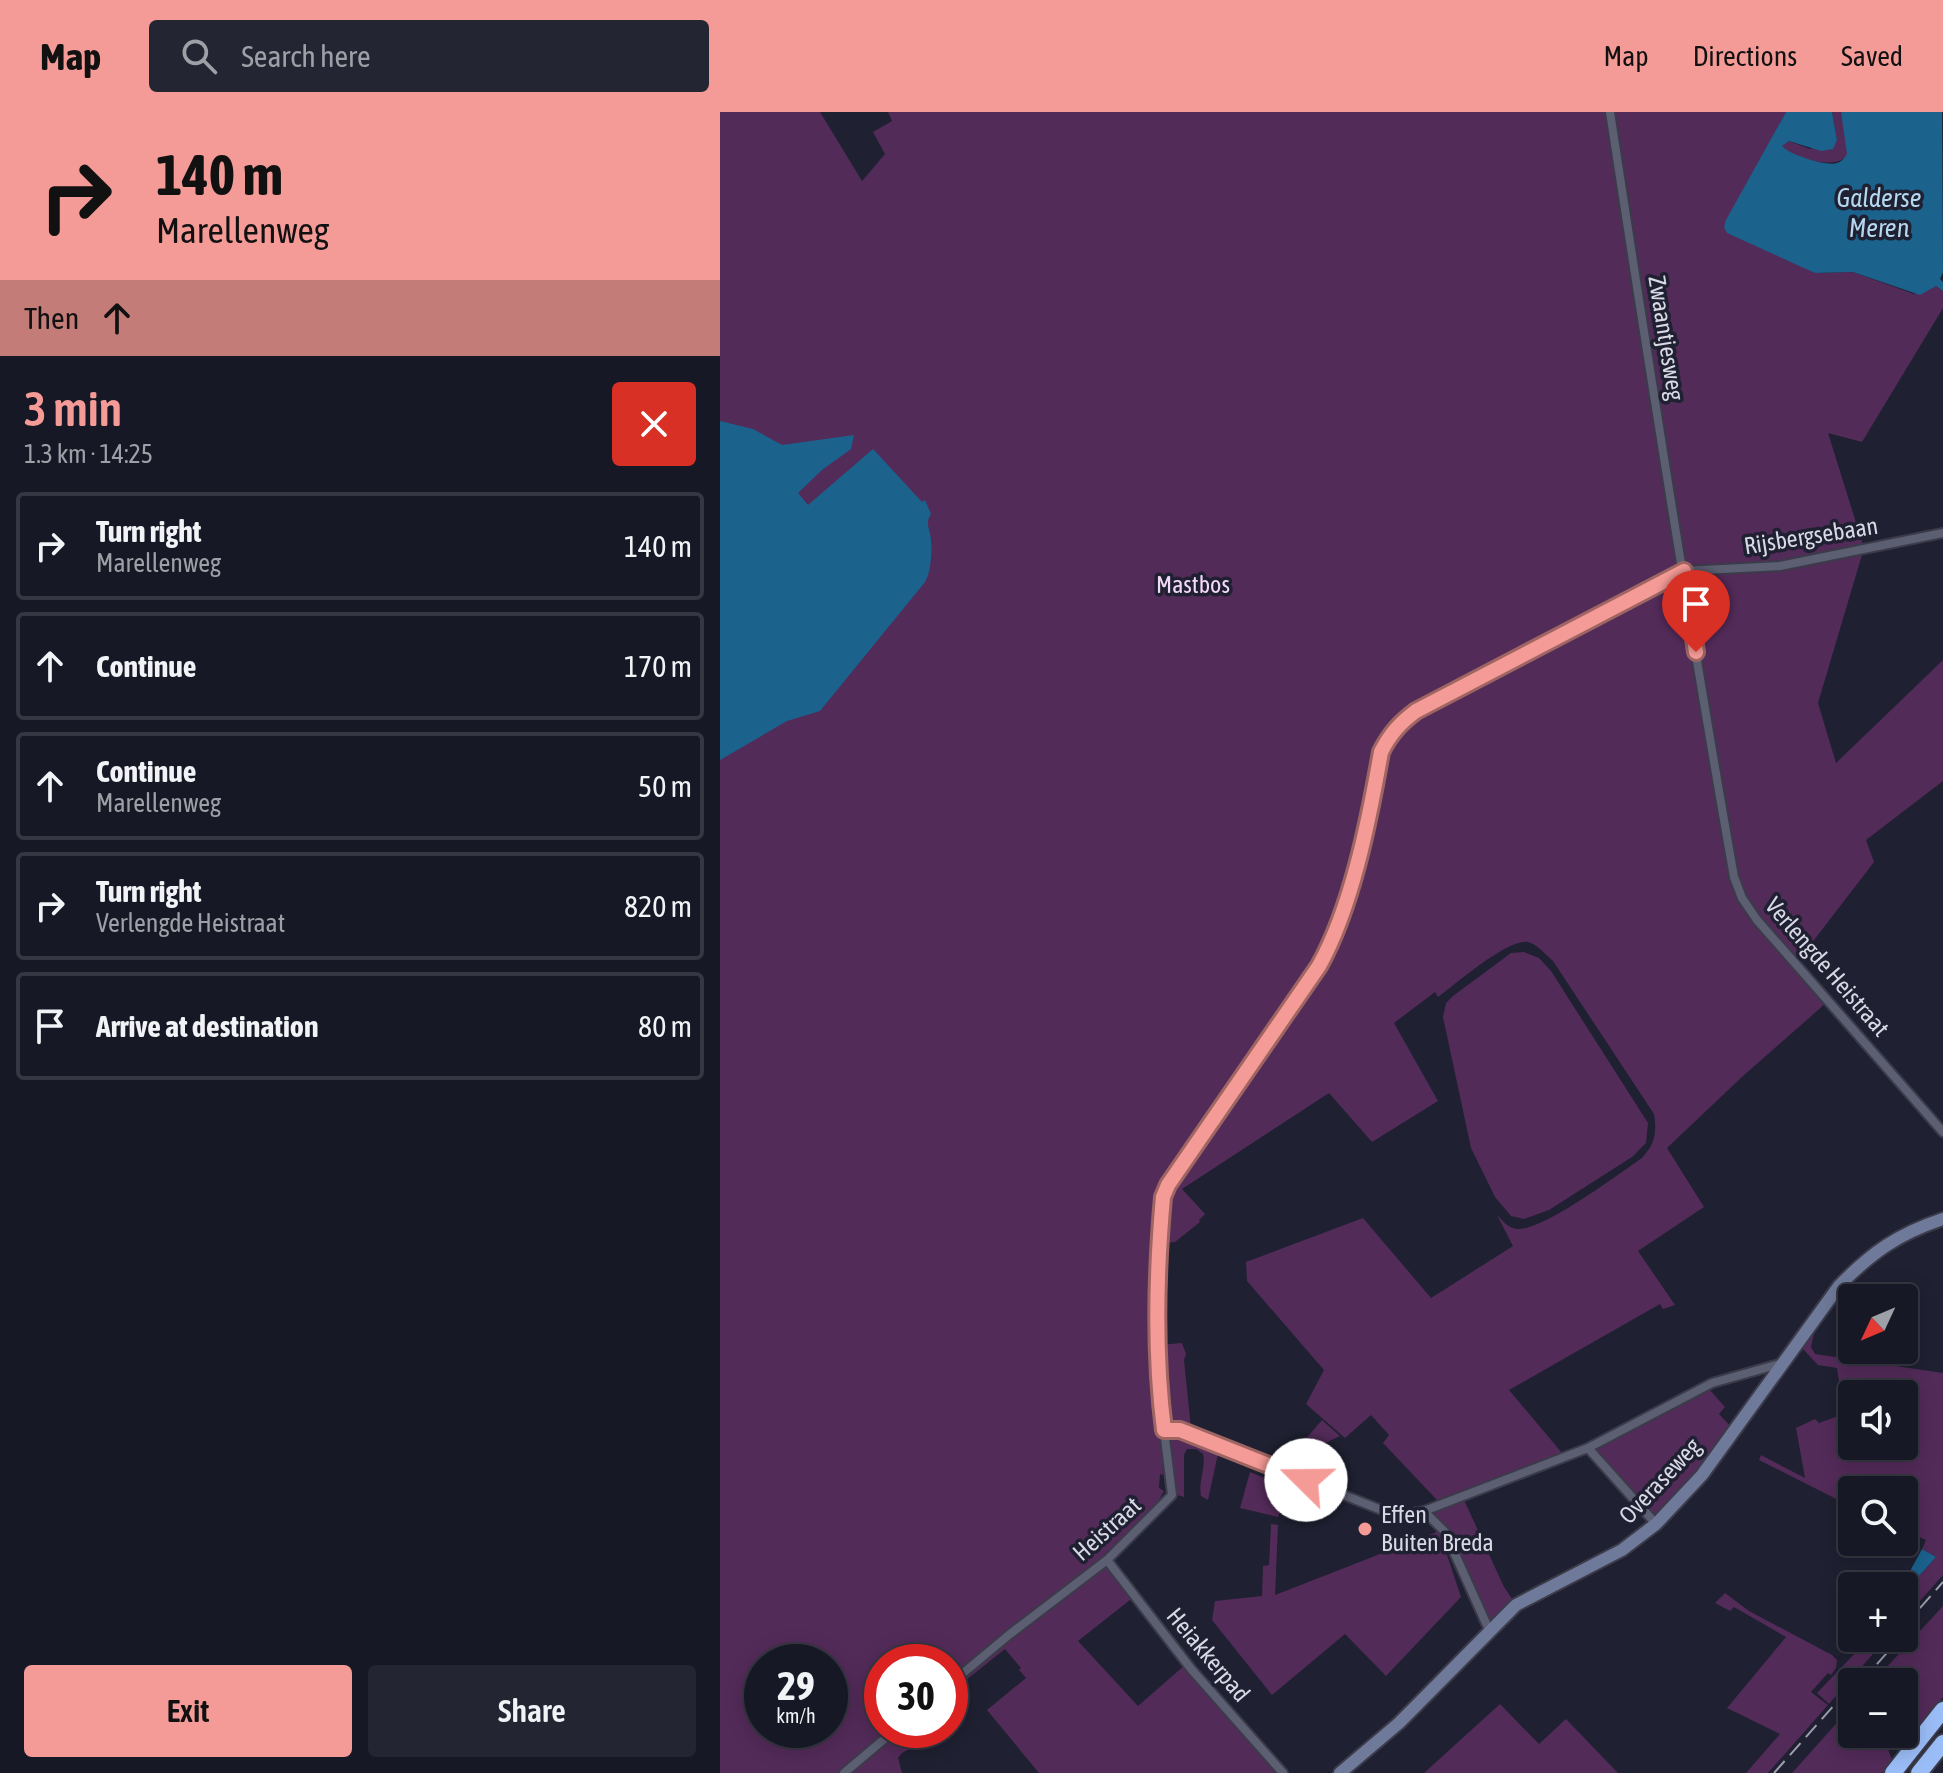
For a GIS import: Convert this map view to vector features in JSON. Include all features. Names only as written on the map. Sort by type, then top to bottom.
[{"type":"highway","points":[[1893,1773],[1943,1710]]},
{"type":"highway","points":[[1919,1773],[1943,1743]]},
{"type":"street","name":"Zwaantjesweg","points":[[1610,112],[1684,571]]},
{"type":"street","name":"Rijsbergsebaan","points":[[1684,571],[1780,566],[1943,533]]},
{"type":"street","name":"Verlengde Heistraat","points":[[1684,571],[1707,733],[1734,877],[1742,898],[1757,920],[1943,1132]]},
{"type":"street","points":[[1684,571],[1416,711],[1388,736],[1381,752],[1345,907],[1335,936],[1319,966],[1168,1185],[1163,1197],[1156,1286],[1158,1381],[1164,1430],[1180,1430],[1389,1513],[1402,1515],[1424,1511],[1588,1448],[1712,1383],[1783,1363]]},
{"type":"street","name":"Overaseweg","points":[[1340,1773],[1399,1723],[1516,1605],[1612,1556],[1656,1524],[1702,1475],[1839,1286],[1883,1245],[1943,1219]]},
{"type":"street","name":"Heistraat","points":[[968,1669],[1107,1560],[1172,1495],[1164,1430]]},
{"type":"street","points":[[1588,1448],[1656,1524]]},
{"type":"street","points":[[1424,1511],[1445,1532],[1490,1632]]},
{"type":"street","name":"Heiakkerpad","points":[[1107,1560],[1192,1670],[1283,1773]]},
{"type":"street","points":[[844,1773],[874,1748]]},
{"type":"green space","name":"Mastbos","points":[[720,112],[820,112],[862,181],[885,154],[873,132],[892,121],[888,112],[1786,112],[1724,227],[1815,273],[1853,272],[1914,294],[1936,286],[1943,291],[1943,308],[1862,442],[1828,433],[1864,548],[1818,703],[1836,763],[1943,660],[1943,781],[1866,840],[1874,862],[1801,957],[1802,972],[1826,1003],[1667,1148],[1704,1207],[1638,1251],[1675,1305],[1663,1309],[1660,1304],[1509,1390],[1562,1453],[1437,1500],[1383,1443],[1389,1435],[1371,1415],[1345,1438],[1306,1404],[1324,1370],[1247,1281],[1246,1262],[1363,1218],[1431,1298],[1513,1246],[1497,1215],[1508,1226],[1517,1229],[1529,1227],[1561,1212],[1642,1158],[1654,1138],[1654,1114],[1553,961],[1538,947],[1528,942],[1519,943],[1482,964],[1438,997],[1435,992],[1394,1023],[1438,1101],[1372,1142],[1329,1093],[1182,1189],[1205,1214],[1200,1222],[1175,1242],[1155,1244],[1153,1248],[1163,1475],[1160,1474],[1159,1488],[1164,1491],[1155,1507],[1100,1559],[1135,1596],[1078,1641],[1138,1706],[1185,1665],[1282,1773],[1039,1773],[987,1710],[1026,1678],[1005,1649],[968,1678],[968,1644],[864,1644],[864,1748],[911,1748],[898,1758],[902,1773],[720,1773]]},
{"type":"green space","points":[[1832,112],[1841,112],[1846,134],[1848,152],[1841,160],[1813,161],[1781,146],[1789,141],[1810,149],[1837,140]]},
{"type":"green space","points":[[1524,952],[1539,958],[1551,971],[1648,1123],[1646,1143],[1632,1157],[1549,1210],[1524,1219],[1511,1216],[1495,1197],[1471,1148],[1443,1017],[1446,1003],[1453,996],[1511,953]]},
{"type":"green space","points":[[1814,1333],[1811,1347],[1815,1354],[1838,1357],[1838,1364],[1882,1364],[1943,1373],[1943,1575],[1918,1603],[1918,1577],[1936,1557],[1922,1549],[1926,1540],[1918,1536],[1918,1476],[1838,1476],[1838,1500],[1759,1460],[1761,1455],[1805,1478],[1796,1428],[1815,1419],[1819,1423],[1838,1416],[1838,1460],[1918,1460],[1918,1380],[1839,1380],[1837,1368],[1818,1365],[1802,1348],[1808,1336]]},
{"type":"green space","points":[[1182,1343],[1186,1354],[1191,1428],[1165,1420],[1160,1345]]},
{"type":"green space","points":[[1709,1389],[1725,1407],[1719,1414],[1732,1428],[1680,1491],[1654,1515],[1595,1449]]},
{"type":"green space","points":[[1322,1420],[1340,1436],[1315,1448],[1311,1463],[1296,1458],[1304,1441]]},
{"type":"green space","points":[[1174,1435],[1219,1449],[1208,1500],[1201,1496],[1204,1459],[1196,1449],[1187,1449],[1184,1455],[1184,1497],[1174,1494],[1170,1439]]},
{"type":"green space","points":[[1250,1472],[1289,1488],[1278,1517],[1240,1508]]},
{"type":"green space","points":[[1464,1500],[1504,1587],[1515,1603],[1491,1626],[1443,1523],[1427,1511]]},
{"type":"green space","points":[[1271,1524],[1278,1525],[1275,1595],[1439,1531],[1461,1597],[1386,1676],[1345,1634],[1272,1695],[1212,1620],[1215,1601],[1262,1596],[1263,1566],[1269,1565]]},
{"type":"green space","points":[[1725,1593],[1749,1611],[1837,1660],[1831,1675],[1828,1673],[1811,1692],[1828,1705],[1768,1773],[1746,1773],[1780,1734],[1727,1708],[1786,1637],[1734,1607],[1730,1611],[1715,1603]]},
{"type":"green space","points":[[1943,1606],[1943,1697],[1918,1728],[1918,1668],[1886,1668],[1901,1652],[1918,1652],[1918,1633]]},
{"type":"green space","points":[[1856,1652],[1875,1652],[1861,1668],[1841,1668]]},
{"type":"green space","points":[[1838,1671],[1838,1694],[1829,1704],[1817,1693]]},
{"type":"green space","points":[[1500,1704],[1539,1744],[1566,1719],[1618,1773],[1424,1773]]},
{"type":"green space","points":[[1838,1722],[1838,1748],[1888,1748],[1892,1761],[1882,1773],[1792,1773]]},
{"type":"water","name":"Galderse Meren","points":[[1786,112],[1832,112],[1837,140],[1833,149],[1821,151],[1789,141],[1782,146],[1808,159],[1832,164],[1841,161],[1847,154],[1841,112],[1942,112],[1943,272],[1940,279],[1943,291],[1936,286],[1920,295],[1853,272],[1815,273],[1727,233],[1724,227],[1726,220]]},
{"type":"water","points":[[720,421],[753,429],[782,445],[854,435],[851,449],[798,493],[808,505],[873,449],[922,502],[925,500],[931,514],[928,524],[931,551],[925,582],[820,711],[787,721],[720,760]]},
{"type":"water","points":[[1922,1549],[1936,1557],[1918,1577],[1918,1572],[1910,1572]]},
{"type":"railway","points":[[1918,1610],[1943,1582]]},
{"type":"railway","points":[[1873,1668],[1888,1652]]},
{"type":"railway","points":[[1774,1773],[1838,1701]]},
{"type":"place","name":"Effen Buiten Breda","points":[[1365,1529]]},
{"type":"route","points":[[1306,1480],[1180,1430],[1164,1430],[1158,1381],[1156,1286],[1163,1197],[1168,1185],[1319,966],[1335,936],[1345,907],[1381,752],[1388,736],[1401,722],[1416,711],[1684,571],[1696,652]]}]
